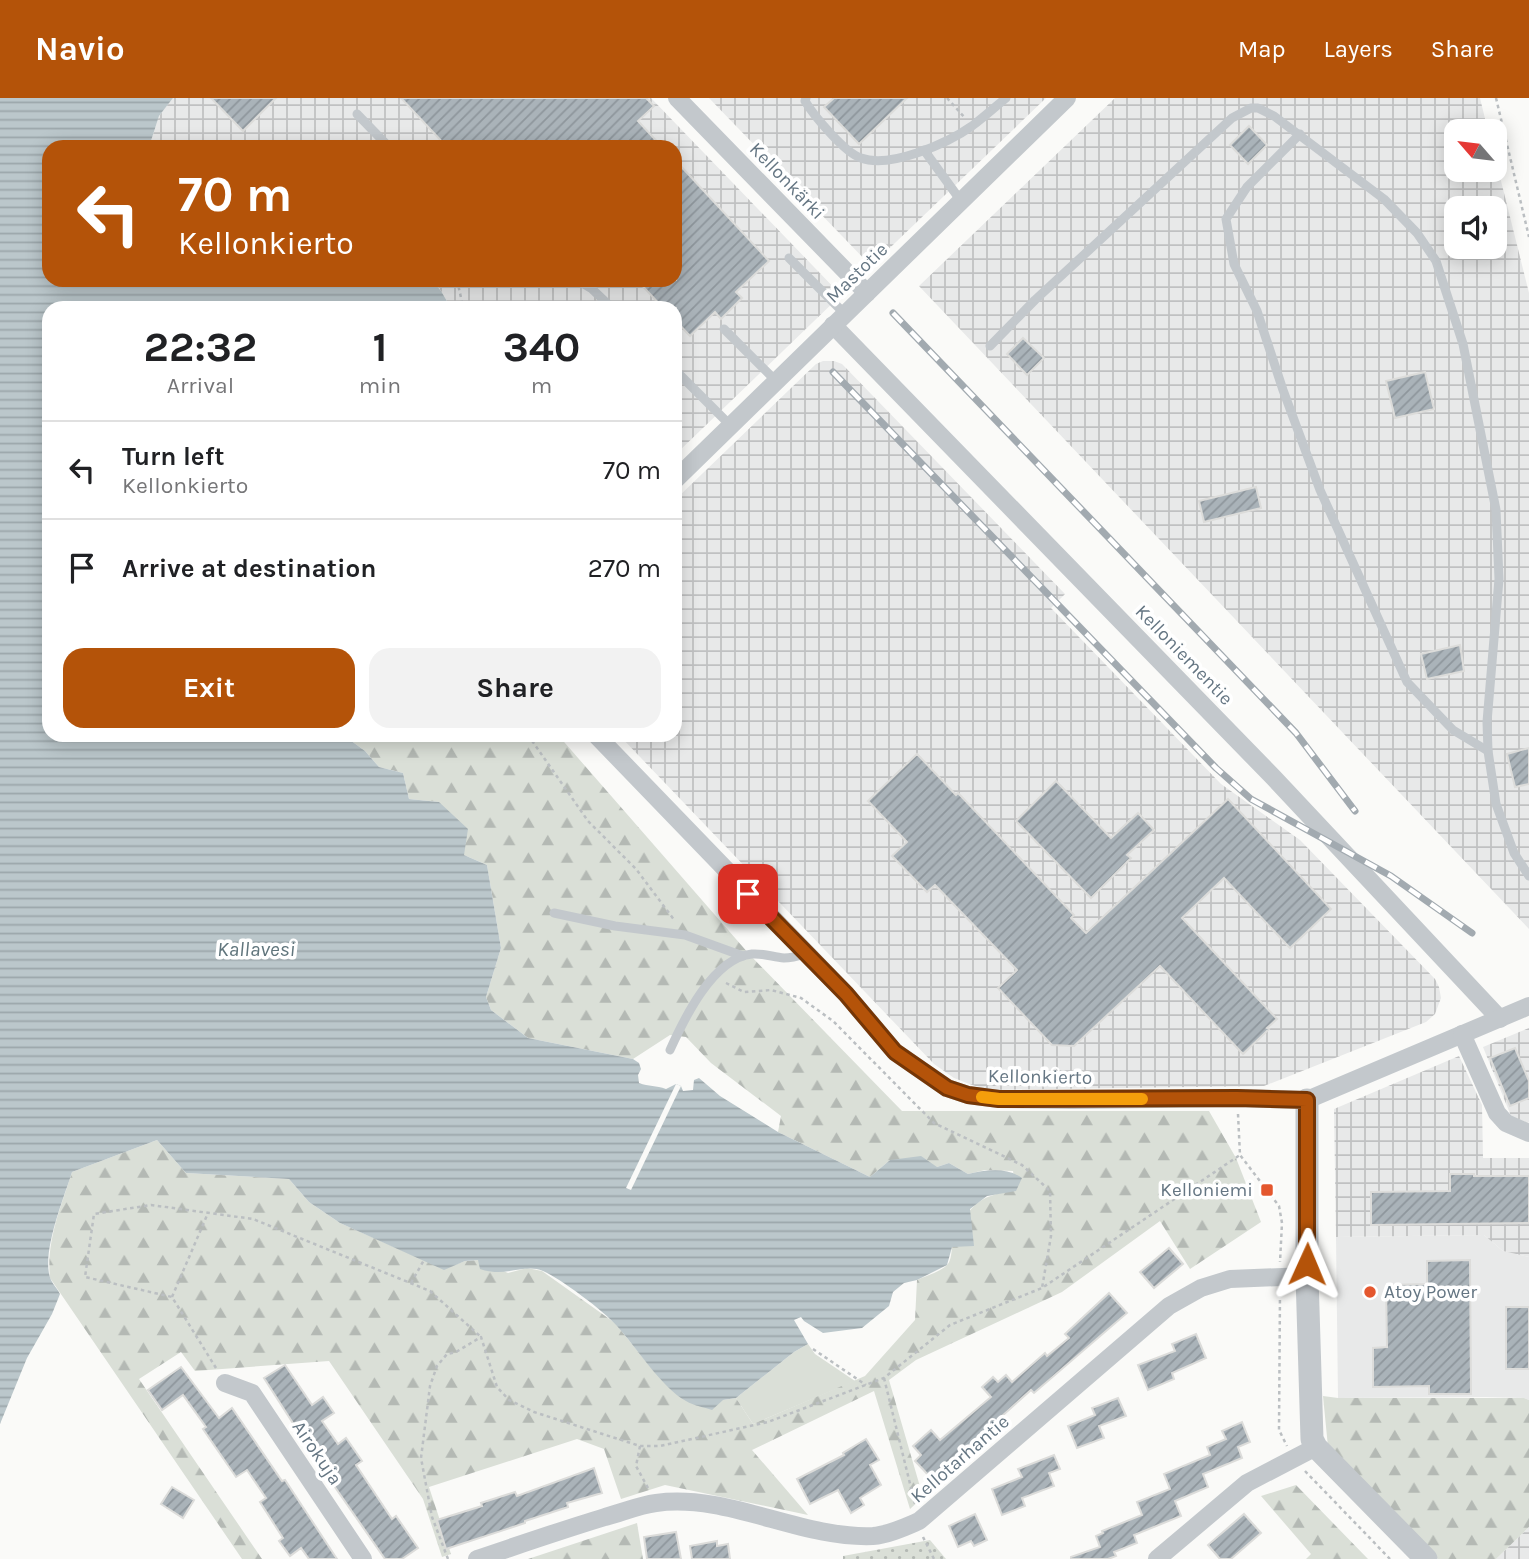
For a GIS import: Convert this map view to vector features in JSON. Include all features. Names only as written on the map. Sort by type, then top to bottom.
[{"type":"street","name":"Kellonkärki","points":[[677,98],[866,293]]},
{"type":"street","name":"Mastotie","points":[[682,473],[1067,98]]},
{"type":"street","name":"Kelloniementie","points":[[839,320],[1500,1019]]},
{"type":"street","name":"Kellonkierto","points":[[603,742],[846,994],[895,1052],[947,1088],[968,1095],[1011,1099],[1307,1100],[1529,1006]]},
{"type":"street","points":[[1462,1034],[1497,1113],[1506,1123],[1529,1133]]},
{"type":"street","points":[[1307,1100],[1307,1276],[1311,1431],[1316,1447],[1426,1559]]},
{"type":"street","name":"Kellotarhantie","points":[[477,1559],[583,1523],[656,1503],[714,1506],[809,1528],[856,1535],[875,1536],[919,1521],[1169,1306],[1201,1288],[1230,1279],[1307,1276]]},
{"type":"street","name":"Airokuja","points":[[225,1382],[252,1394],[363,1559]]},
{"type":"street","points":[[1157,1559],[1247,1483],[1316,1447]]},
{"type":"lane","points":[[806,98],[811,111],[854,156],[865,160],[887,160],[924,150],[970,127],[1006,98]]},
{"type":"lane","points":[[989,346],[1232,118],[1245,111],[1258,108],[1300,134],[1384,199],[1417,233],[1436,261],[1463,344],[1496,510],[1499,579],[1487,722],[1488,751],[1496,804],[1514,853],[1529,876]]},
{"type":"lane","points":[[357,114],[382,140]]},
{"type":"lane","points":[[1300,134],[1247,187],[1226,219],[1234,264],[1257,311],[1320,490],[1407,682],[1453,730],[1488,751]]},
{"type":"lane","points":[[924,150],[961,201]]},
{"type":"lane","points":[[789,258],[839,320]]},
{"type":"lane","points":[[589,287],[605,301]]},
{"type":"lane","points":[[724,329],[776,381]]},
{"type":"lane","points":[[682,377],[730,425]]},
{"type":"lane","points":[[554,913],[615,926],[685,935],[743,956]]},
{"type":"lane","points":[[670,1050],[698,994],[730,962],[749,954],[787,958],[806,954]]},
{"type":"path","points":[[947,98],[960,110],[970,127]]},
{"type":"path","points":[[1496,98],[1529,237]]},
{"type":"path","points":[[533,742],[588,821],[636,869],[685,935]]},
{"type":"path","points":[[715,977],[744,992],[771,990],[801,998],[833,1021],[934,1123],[1022,1165],[1050,1191],[1051,1236],[1042,1288]]},
{"type":"path","points":[[225,1382],[172,1297],[85,1277],[94,1214],[150,1205],[253,1219],[411,1283],[430,1291],[481,1337],[497,1387],[509,1400],[534,1412],[640,1446],[660,1446],[768,1422],[884,1378],[950,1325],[1042,1288],[1240,1155]]},
{"type":"path","points":[[172,1297],[208,1213]]},
{"type":"path","points":[[411,1283],[424,1260]]},
{"type":"path","points":[[448,1559],[432,1517],[421,1458],[430,1386],[437,1366],[447,1354],[456,1352],[481,1337]]},
{"type":"path","points":[[813,1349],[866,1385]]},
{"type":"path","points":[[884,1378],[923,1539],[934,1559]]},
{"type":"path","points":[[640,1446],[636,1466],[656,1503]]},
{"type":"shaded area","points":[[173,98],[651,98],[841,295],[682,448],[682,301],[447,301],[438,287],[682,287],[682,140],[151,140],[159,116]]},
{"type":"shaded area","points":[[709,98],[1046,98],[871,266]]},
{"type":"shaded area","points":[[1115,98],[1480,98],[1485,119],[1444,119],[1444,182],[1501,182],[1505,196],[1444,196],[1444,259],[1507,259],[1507,205],[1529,293],[1529,929],[919,286]]},
{"type":"shaded area","points":[[834,361],[842,364],[1065,594],[1051,608],[1221,784],[1300,840],[1435,979],[1441,998],[1435,1014],[1426,1022],[1264,1086],[990,1090],[972,1085],[954,1078],[934,1064],[626,742],[682,742],[682,493],[816,364]]},
{"type":"shaded area","points":[[1529,1028],[1528,1123],[1511,1116],[1483,1047]]},
{"type":"shaded area","points":[[1459,1056],[1482,1105],[1483,1158],[1529,1158],[1529,1257],[1503,1251],[1484,1235],[1336,1237],[1334,1109]]},
{"type":"shaded area","points":[[1484,1235],[1503,1251],[1529,1257],[1529,1400],[1486,1397],[1338,1398],[1336,1237]]},
{"type":"shaded area","points":[[1529,1527],[1529,1559],[1496,1559]]},
{"type":"green space","points":[[353,742],[564,742],[749,954],[902,1111],[1209,1111],[1236,1158],[1261,1222],[1190,1269],[1160,1221],[1062,1292],[916,1360],[889,1380],[923,1497],[910,1509],[874,1391],[752,1450],[808,1515],[665,1485],[621,1499],[604,1449],[577,1439],[429,1487],[451,1554],[442,1557],[423,1499],[329,1361],[195,1371],[181,1352],[139,1379],[262,1559],[242,1559],[50,1278],[52,1237],[72,1172],[157,1140],[186,1173],[289,1179],[309,1202],[340,1223],[444,1269],[465,1261],[478,1260],[508,1273],[527,1268],[542,1271],[615,1323],[648,1364],[723,1400],[736,1398],[753,1424],[865,1376],[915,1320],[917,1280],[949,1263],[953,1244],[969,1212],[982,1200],[1016,1190],[1013,1171],[985,1170],[968,1174],[949,1163],[937,1167],[890,1160],[870,1177],[778,1132],[781,1116],[711,1063],[686,1037],[670,1035],[633,1059],[528,1038],[491,1010],[486,997],[501,948],[487,865],[464,855],[439,802],[409,799],[403,773],[379,767]]},
{"type":"green space","points":[[808,1344],[815,1354],[855,1381],[753,1424],[736,1398]]},
{"type":"green space","points":[[1323,1396],[1529,1400],[1529,1527],[1496,1559],[1438,1559],[1328,1447]]},
{"type":"green space","points":[[1296,1485],[1368,1559],[1306,1559],[1311,1554],[1261,1496]]},
{"type":"green space","points":[[637,1523],[643,1559],[528,1559]]},
{"type":"green space","points":[[930,1540],[946,1559],[843,1559],[843,1556]]},
{"type":"water","name":"Kallavesi","points":[[0,98],[173,98],[159,116],[151,140],[42,140],[42,287],[438,287],[447,301],[42,301],[42,742],[353,742],[379,767],[403,773],[409,799],[439,802],[468,829],[464,855],[487,865],[501,948],[486,997],[491,1010],[528,1038],[633,1059],[639,1063],[639,1083],[643,1084],[666,1089],[676,1084],[681,1086],[683,1091],[693,1090],[694,1080],[699,1078],[720,1096],[778,1132],[870,1177],[890,1160],[921,1156],[937,1167],[949,1163],[968,1174],[1003,1171],[1022,1178],[1016,1191],[987,1196],[970,1209],[974,1246],[952,1247],[947,1265],[917,1280],[904,1283],[893,1292],[889,1306],[862,1328],[823,1333],[801,1317],[794,1320],[808,1344],[736,1398],[723,1400],[712,1410],[692,1404],[677,1395],[611,1320],[571,1288],[543,1271],[489,1271],[480,1269],[478,1260],[465,1261],[444,1270],[340,1223],[309,1202],[289,1179],[186,1173],[157,1140],[72,1172],[54,1226],[49,1256],[51,1280],[60,1294],[27,1358],[0,1424]]},
{"type":"pier","points":[[676,1084],[681,1086],[631,1190],[626,1188]]},
{"type":"building","points":[[211,98],[276,98],[243,131]]},
{"type":"building","points":[[401,98],[646,98],[654,106],[638,121],[656,140],[440,140]]},
{"type":"building","points":[[834,98],[907,98],[859,144],[824,107]]},
{"type":"building","points":[[1249,126],[1267,145],[1248,164],[1230,145]]},
{"type":"building","points":[[682,167],[769,261],[736,292],[742,298],[721,319],[715,312],[690,336],[682,327],[682,301],[656,301],[644,287],[682,287]]},
{"type":"building","points":[[1023,338],[1044,358],[1027,375],[1007,354]]},
{"type":"building","points":[[1425,372],[1434,409],[1395,418],[1386,381]]},
{"type":"building","points":[[1256,487],[1261,508],[1204,522],[1199,501]]},
{"type":"building","points":[[1460,645],[1464,671],[1427,679],[1421,654]]},
{"type":"building","points":[[1529,748],[1529,784],[1515,787],[1507,754]]},
{"type":"building","points":[[917,754],[956,795],[958,793],[1074,915],[1071,918],[1086,933],[1228,799],[1331,909],[1290,948],[1224,878],[1182,918],[1277,1019],[1243,1054],[1160,966],[1074,1046],[1052,1045],[998,988],[1017,970],[935,885],[927,892],[892,856],[907,842],[868,801]]},
{"type":"building","points":[[1056,781],[1111,838],[1138,813],[1154,830],[1127,855],[1131,858],[1091,898],[1016,821]]},
{"type":"building","points":[[1515,1048],[1529,1081],[1529,1098],[1510,1106],[1490,1058]]},
{"type":"building","points":[[1450,1174],[1529,1176],[1529,1223],[1371,1225],[1371,1192],[1450,1191]]},
{"type":"building","points":[[1169,1248],[1183,1264],[1154,1288],[1140,1272]]},
{"type":"building","points":[[1470,1260],[1471,1394],[1429,1394],[1429,1386],[1373,1387],[1373,1348],[1387,1347],[1386,1285],[1427,1284],[1427,1261]]},
{"type":"building","points":[[1109,1293],[1127,1313],[1034,1393],[1031,1390],[992,1425],[994,1427],[933,1480],[915,1461],[921,1455],[913,1446],[931,1430],[940,1440],[991,1397],[982,1387],[993,1377],[998,1382],[1006,1375],[1012,1382],[1045,1353],[1047,1356],[1069,1338],[1065,1334]]},
{"type":"building","points":[[1506,1307],[1529,1307],[1529,1369],[1506,1369]]},
{"type":"building","points":[[1196,1334],[1206,1358],[1172,1373],[1174,1379],[1148,1390],[1138,1365],[1175,1351],[1172,1344]]},
{"type":"building","points":[[285,1365],[312,1405],[323,1397],[334,1413],[322,1421],[338,1444],[346,1438],[362,1461],[356,1465],[392,1519],[396,1516],[418,1548],[402,1559],[385,1559],[264,1378]]},
{"type":"building","points":[[181,1367],[219,1418],[232,1408],[282,1481],[285,1480],[337,1559],[309,1559],[301,1548],[290,1556],[279,1541],[283,1538],[260,1502],[266,1498],[247,1470],[236,1477],[183,1395],[162,1410],[148,1390]]},
{"type":"building","points":[[1118,1398],[1126,1416],[1099,1426],[1104,1438],[1077,1448],[1068,1426],[1095,1415],[1092,1408]]},
{"type":"building","points":[[1242,1422],[1250,1442],[1238,1447],[1242,1458],[1203,1474],[1208,1487],[1175,1501],[1181,1516],[1134,1535],[1137,1543],[1114,1552],[1116,1556],[1108,1559],[1071,1559],[1100,1547],[1096,1536],[1103,1533],[1102,1531],[1142,1515],[1137,1502],[1170,1489],[1164,1474],[1210,1455],[1207,1447],[1226,1439],[1222,1431]]},
{"type":"building","points":[[866,1439],[879,1460],[870,1465],[881,1485],[860,1498],[864,1505],[851,1513],[838,1490],[810,1504],[797,1479],[844,1455],[843,1453]]},
{"type":"building","points":[[1054,1455],[1060,1469],[1049,1473],[1054,1486],[1022,1498],[1025,1506],[1002,1515],[992,1489],[1022,1477],[1018,1469]]},
{"type":"building","points":[[594,1468],[602,1493],[567,1503],[568,1507],[446,1549],[437,1520],[515,1492],[517,1496]]},
{"type":"building","points":[[172,1487],[194,1500],[183,1518],[161,1504]]},
{"type":"building","points":[[975,1514],[987,1540],[974,1546],[971,1541],[958,1547],[949,1526]]},
{"type":"building","points":[[1244,1514],[1261,1533],[1231,1559],[1220,1559],[1208,1545]]},
{"type":"building","points":[[676,1532],[681,1559],[647,1559],[644,1537]]},
{"type":"building","points":[[717,1541],[717,1546],[728,1544],[730,1559],[692,1559],[690,1546]]},
{"type":"railway","points":[[893,313],[1296,733],[1355,811]]},
{"type":"railway","points":[[833,372],[1216,768],[1251,799],[1391,876],[1472,933]]},
{"type":"slow traffic","points":[[982,1097],[1142,1099]]},
{"type":"place","name":"Kelloniemi","points":[[1267,1190]]},
{"type":"place","name":"Atoy Power","points":[[1370,1292]]},
{"type":"route","points":[[748,894],[846,994],[895,1052],[947,1088],[968,1095],[999,1099],[1307,1100],[1307,1264]]}]
